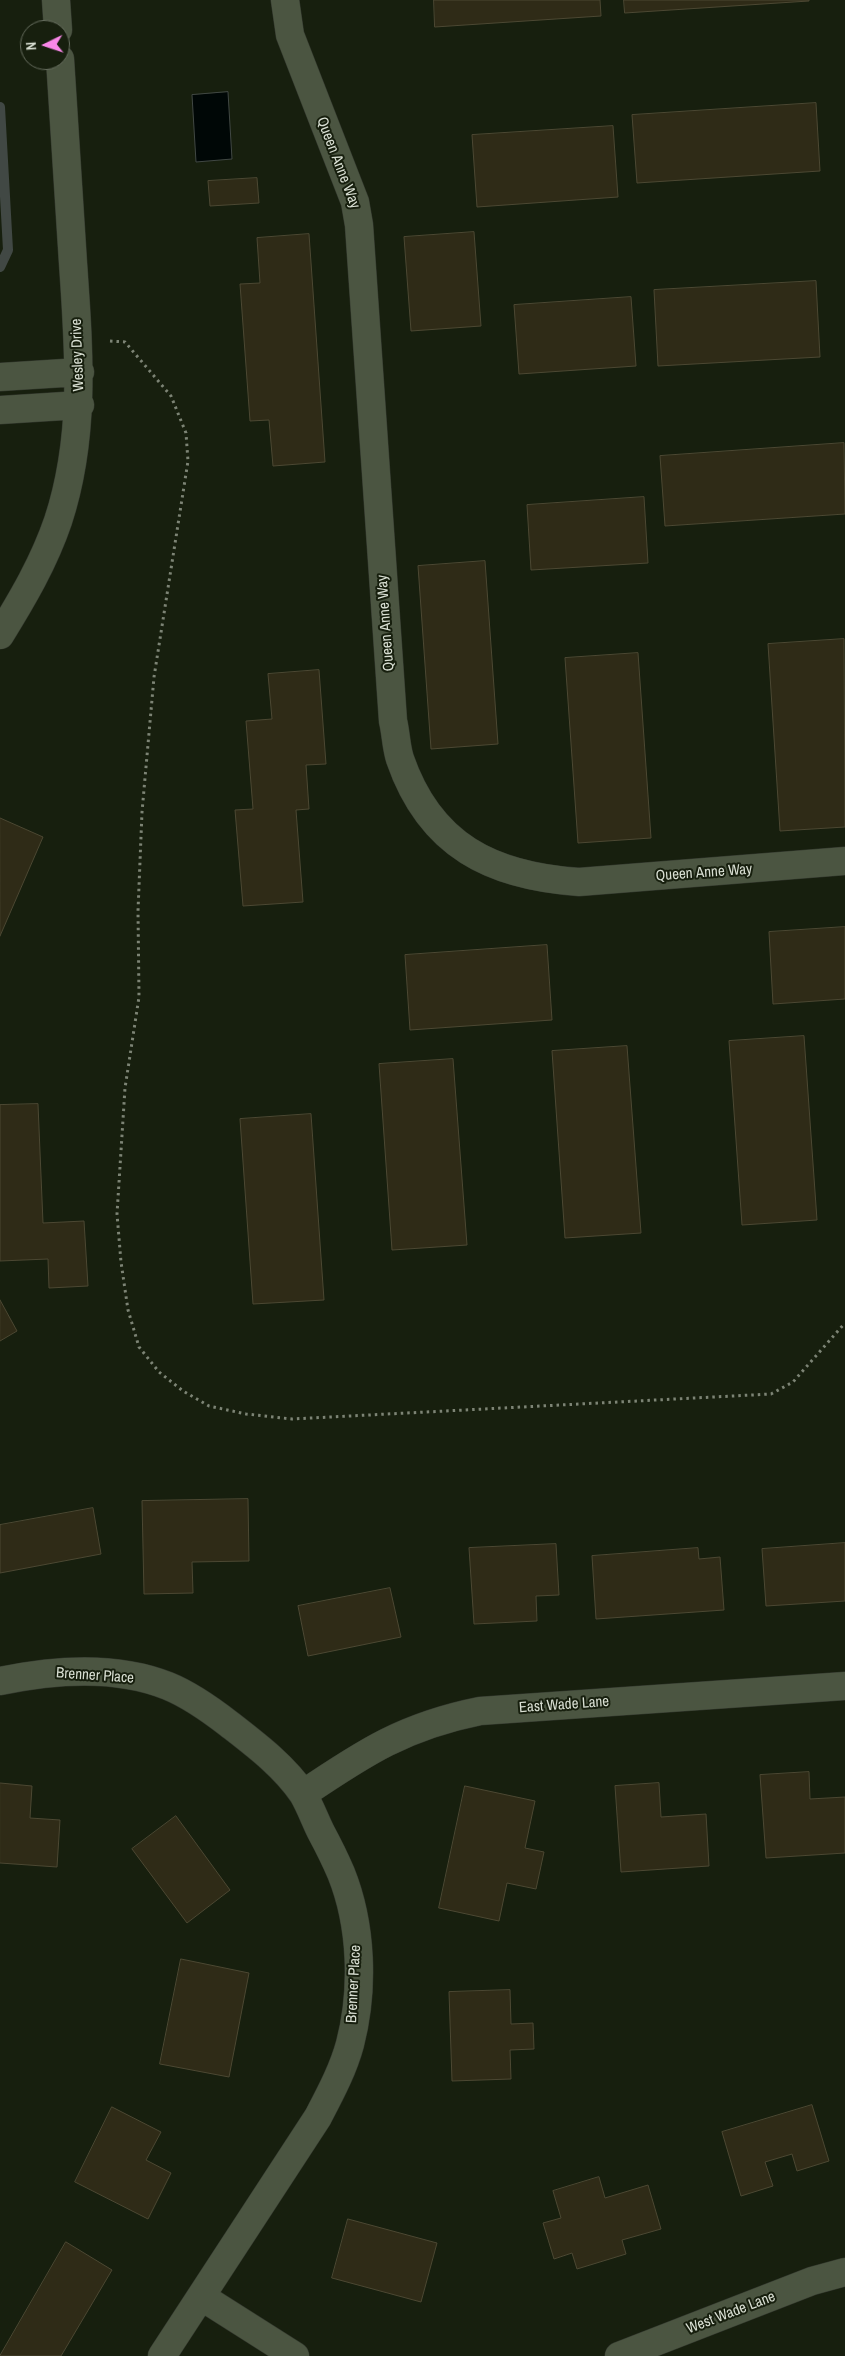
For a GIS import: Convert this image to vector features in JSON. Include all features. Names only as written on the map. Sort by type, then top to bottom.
[{"type":"street","points":[[56,0],[57,20]]},
{"type":"street","name":"Queen Anne Way","points":[[285,0],[290,35],[355,202],[358,217],[393,721],[400,758],[416,794],[452,839],[479,859],[511,872],[543,880],[579,882],[845,861]]},
{"type":"street","name":"Wesley Drive","points":[[0,635],[34,579],[58,521],[73,463],[80,405],[80,372],[61,70]]},
{"type":"street","points":[[0,378],[80,372]]},
{"type":"street","points":[[0,410],[80,405]]},
{"type":"street","name":"Brenner Place","points":[[0,1681],[43,1672],[86,1672],[129,1676],[168,1686],[208,1708],[270,1756],[303,1794],[342,1874],[355,1924],[358,1962],[356,2006],[350,2045],[338,2078],[318,2117],[162,2356]]},
{"type":"street","name":"East Wade Lane","points":[[303,1794],[382,1743],[444,1718],[480,1711],[845,1686]]},
{"type":"street","name":"West Wade Lane","points":[[619,2356],[812,2282],[845,2272]]},
{"type":"street","points":[[202,2297],[295,2356]]},
{"type":"path","points":[[110,341],[125,342],[171,396],[186,433],[188,461],[154,676],[142,812],[138,911],[139,997],[125,1088],[118,1214],[128,1310],[139,1347],[159,1372],[183,1391],[209,1406],[246,1414],[292,1419],[771,1394],[793,1382],[845,1323]]},
{"type":"shaded area","points":[[228,92],[232,159],[196,162],[192,95]]},
{"type":"building","points":[[434,0],[600,0],[601,16],[435,27]]},
{"type":"building","points":[[624,0],[809,0],[809,1],[625,13]]},
{"type":"building","points":[[816,103],[820,171],[637,183],[632,115]]},
{"type":"building","points":[[613,126],[618,197],[477,207],[472,135]]},
{"type":"building","points":[[257,178],[259,203],[210,206],[208,181]]},
{"type":"building","points":[[474,232],[481,326],[411,331],[404,237]]},
{"type":"building","points":[[309,234],[325,462],[273,466],[269,420],[250,421],[240,284],[260,283],[257,238]]},
{"type":"building","points":[[816,281],[820,357],[658,366],[654,290]]},
{"type":"building","points":[[631,297],[636,366],[519,374],[514,305]]},
{"type":"building","points":[[844,443],[845,514],[665,526],[660,456]]},
{"type":"building","points":[[644,497],[648,563],[531,570],[527,505]]},
{"type":"building","points":[[485,561],[498,744],[431,749],[418,566]]},
{"type":"building","points":[[844,639],[845,827],[780,831],[768,644]]},
{"type":"building","points":[[638,653],[651,838],[578,843],[565,658]]},
{"type":"building","points":[[319,670],[326,764],[306,765],[309,809],[296,810],[303,902],[243,906],[235,810],[253,809],[246,721],[272,719],[268,674]]},
{"type":"building","points":[[0,818],[43,837],[0,936]]},
{"type":"building","points":[[845,927],[845,999],[773,1004],[769,932]]},
{"type":"building","points":[[547,945],[552,1020],[410,1030],[405,955]]},
{"type":"building","points":[[804,1036],[817,1220],[742,1225],[729,1041]]},
{"type":"building","points":[[627,1046],[641,1233],[565,1238],[552,1051]]},
{"type":"building","points":[[453,1059],[467,1245],[392,1250],[379,1064]]},
{"type":"building","points":[[38,1104],[43,1223],[84,1221],[88,1286],[49,1288],[48,1259],[0,1261],[0,1105]]},
{"type":"building","points":[[311,1114],[324,1300],[253,1304],[240,1119]]},
{"type":"building","points":[[0,1300],[17,1331],[0,1341]]},
{"type":"building","points":[[248,1499],[249,1561],[192,1562],[193,1593],[144,1594],[142,1501]]},
{"type":"building","points":[[93,1508],[101,1554],[0,1573],[0,1525]]},
{"type":"building","points":[[845,1543],[845,1601],[766,1606],[762,1549]]},
{"type":"building","points":[[556,1544],[559,1595],[536,1596],[537,1621],[474,1624],[469,1548]]},
{"type":"building","points":[[698,1548],[699,1559],[720,1557],[724,1610],[596,1619],[592,1556]]},
{"type":"building","points":[[390,1588],[401,1637],[308,1656],[298,1606]]},
{"type":"building","points":[[809,1772],[810,1799],[845,1797],[845,1853],[766,1858],[760,1775]]},
{"type":"building","points":[[0,1783],[32,1786],[30,1818],[60,1820],[57,1867],[0,1863]]},
{"type":"building","points":[[659,1783],[661,1817],[706,1814],[709,1866],[621,1872],[615,1786]]},
{"type":"building","points":[[465,1786],[535,1801],[525,1848],[544,1852],[536,1889],[507,1883],[499,1921],[439,1908]]},
{"type":"building","points":[[176,1816],[230,1890],[187,1923],[132,1849]]},
{"type":"building","points":[[181,1959],[249,1973],[229,2077],[160,2064]]},
{"type":"building","points":[[510,1990],[511,2024],[533,2023],[534,2049],[510,2050],[511,2079],[452,2081],[449,1992]]},
{"type":"building","points":[[812,2105],[829,2161],[797,2171],[792,2154],[765,2162],[773,2186],[741,2196],[722,2132]]},
{"type":"building","points":[[112,2107],[161,2132],[146,2160],[171,2173],[148,2219],[75,2182]]},
{"type":"building","points":[[599,2177],[605,2198],[648,2185],[661,2229],[622,2240],[626,2254],[577,2269],[572,2253],[554,2259],[543,2223],[561,2218],[553,2191]]},
{"type":"building","points":[[348,2219],[437,2243],[421,2302],[332,2278]]},
{"type":"building","points":[[66,2242],[112,2270],[61,2356],[0,2356]]},
{"type":"waterway","points":[[0,107],[8,250],[0,267]]}]
